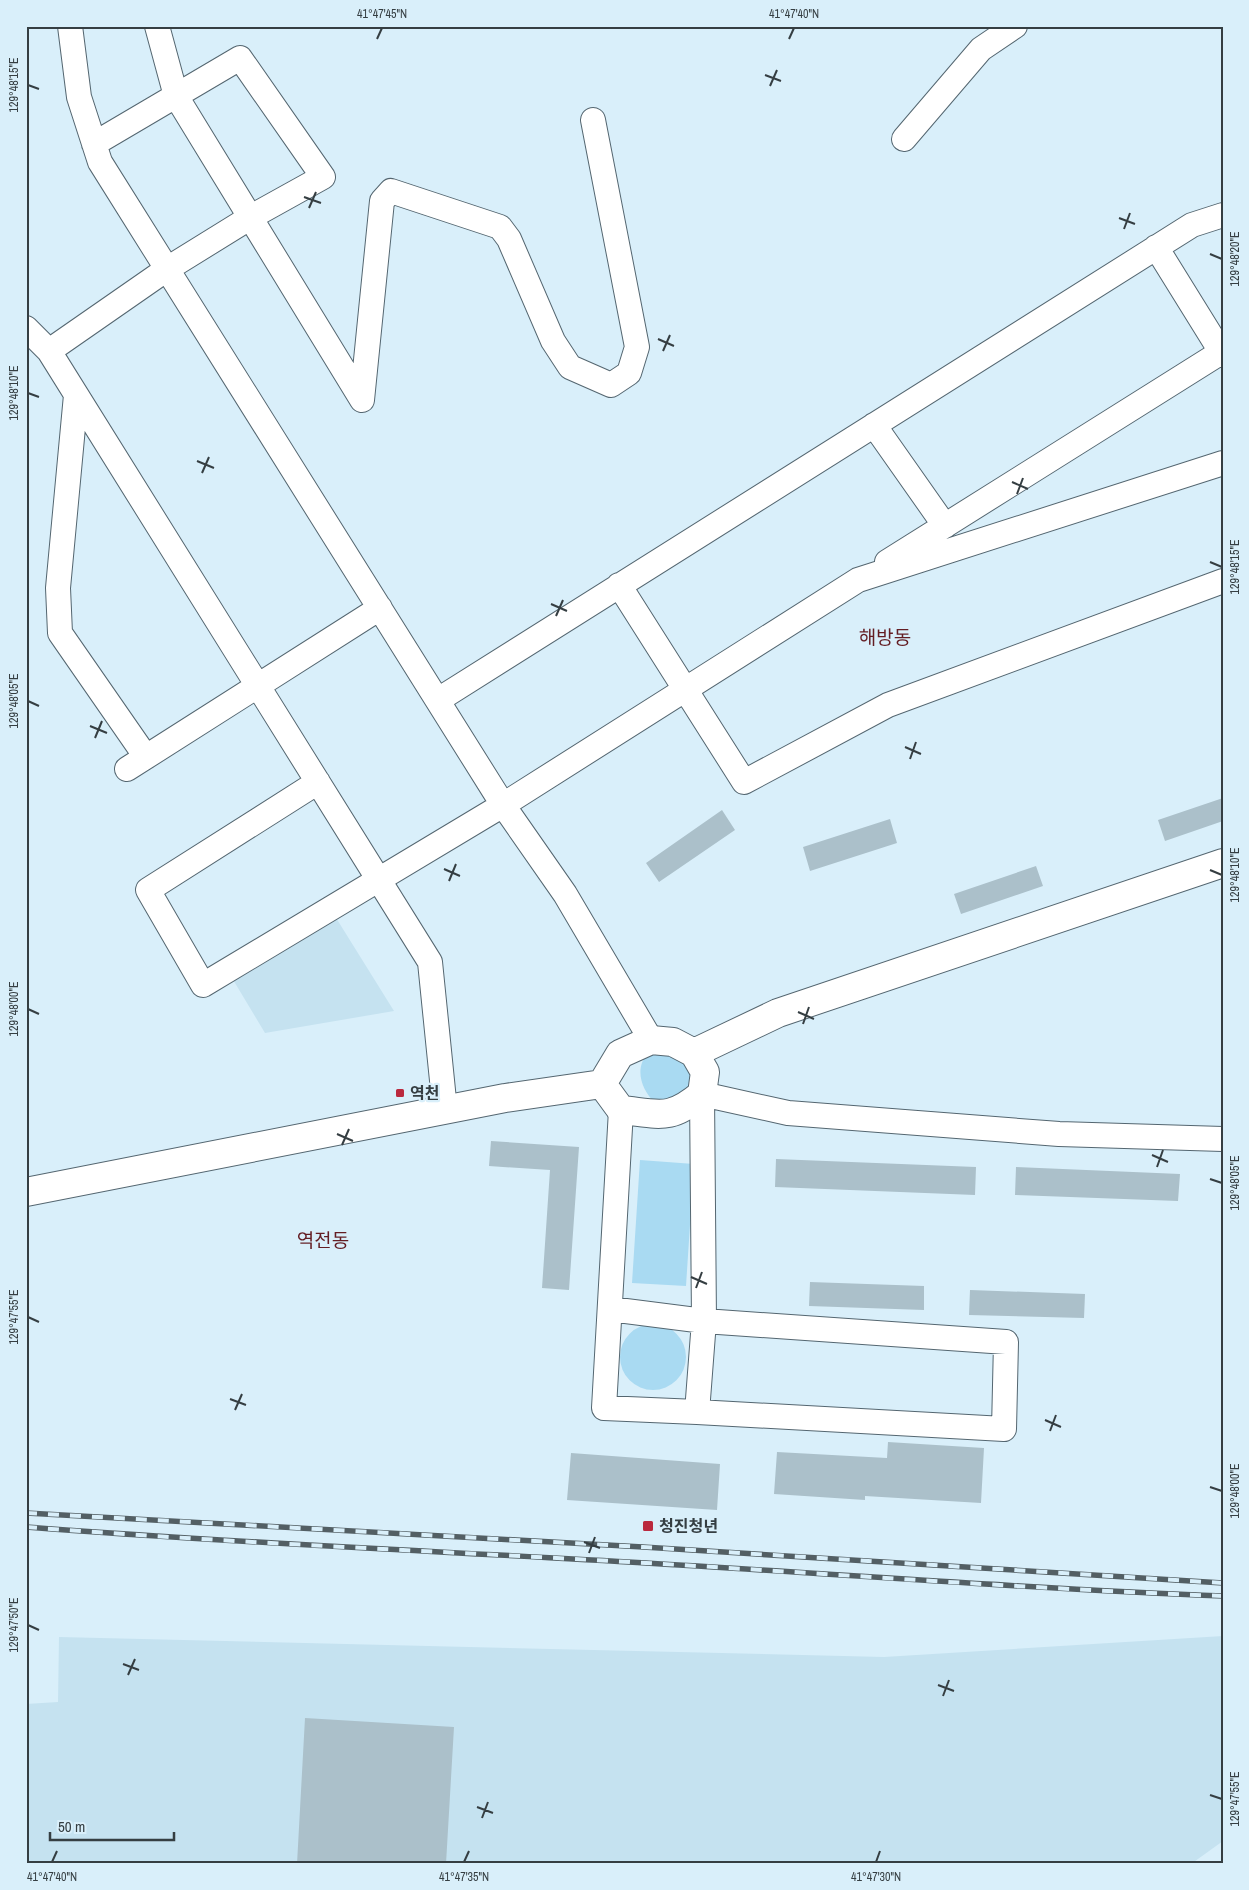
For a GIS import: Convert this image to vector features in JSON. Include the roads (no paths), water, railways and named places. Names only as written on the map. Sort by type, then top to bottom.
[{"type":"highway","points":[[694,1052],[778,1013],[1223,863]]},
{"type":"highway","points":[[651,1040],[673,1042],[694,1052],[705,1072],[702,1094],[686,1107],[668,1114],[621,1110],[602,1084],[620,1054],[651,1040]]},
{"type":"highway","points":[[26,1192],[505,1098],[602,1084]]},
{"type":"street","points":[[70,26],[79,97],[100,162],[504,805],[564,894],[651,1040]]},
{"type":"street","points":[[157,26],[176,96],[362,400],[382,201],[391,190],[500,227],[509,240],[554,341],[570,367],[611,386],[630,373],[637,347],[593,120]]},
{"type":"street","points":[[904,139],[982,50],[1015,26]]},
{"type":"street","points":[[49,351],[167,269],[251,217],[323,177],[240,58],[94,144]]},
{"type":"street","points":[[438,700],[1192,225],[1223,215]]},
{"type":"street","points":[[318,782],[148,890],[203,986],[504,805],[1222,352],[1156,248]]},
{"type":"street","points":[[26,328],[49,351],[430,962],[445,1110]]},
{"type":"street","points":[[76,395],[58,588],[60,633],[136,763],[380,608]]},
{"type":"street","points":[[874,425],[944,526]]},
{"type":"street","points":[[858,580],[1223,463]]},
{"type":"street","points":[[619,585],[744,782],[888,706],[1223,581]]},
{"type":"street","points":[[697,1412],[704,1321],[702,1094],[788,1113],[1059,1134],[1223,1139]]},
{"type":"street","points":[[610,1309],[704,1321],[1006,1342],[1004,1429],[604,1408],[621,1110]]},
{"type":"railway","points":[[26,1513],[643,1547],[1223,1583]]},
{"type":"railway","points":[[26,1527],[934,1581],[1223,1596]]},
{"type":"place","name":"역천","points":[[400,1093]]},
{"type":"place","name":"청진청년","points":[[648,1526]]},
{"type":"district","name":"해방동","points":[[885,637]]},
{"type":"district","name":"역전동","points":[[323,1240]]}]
